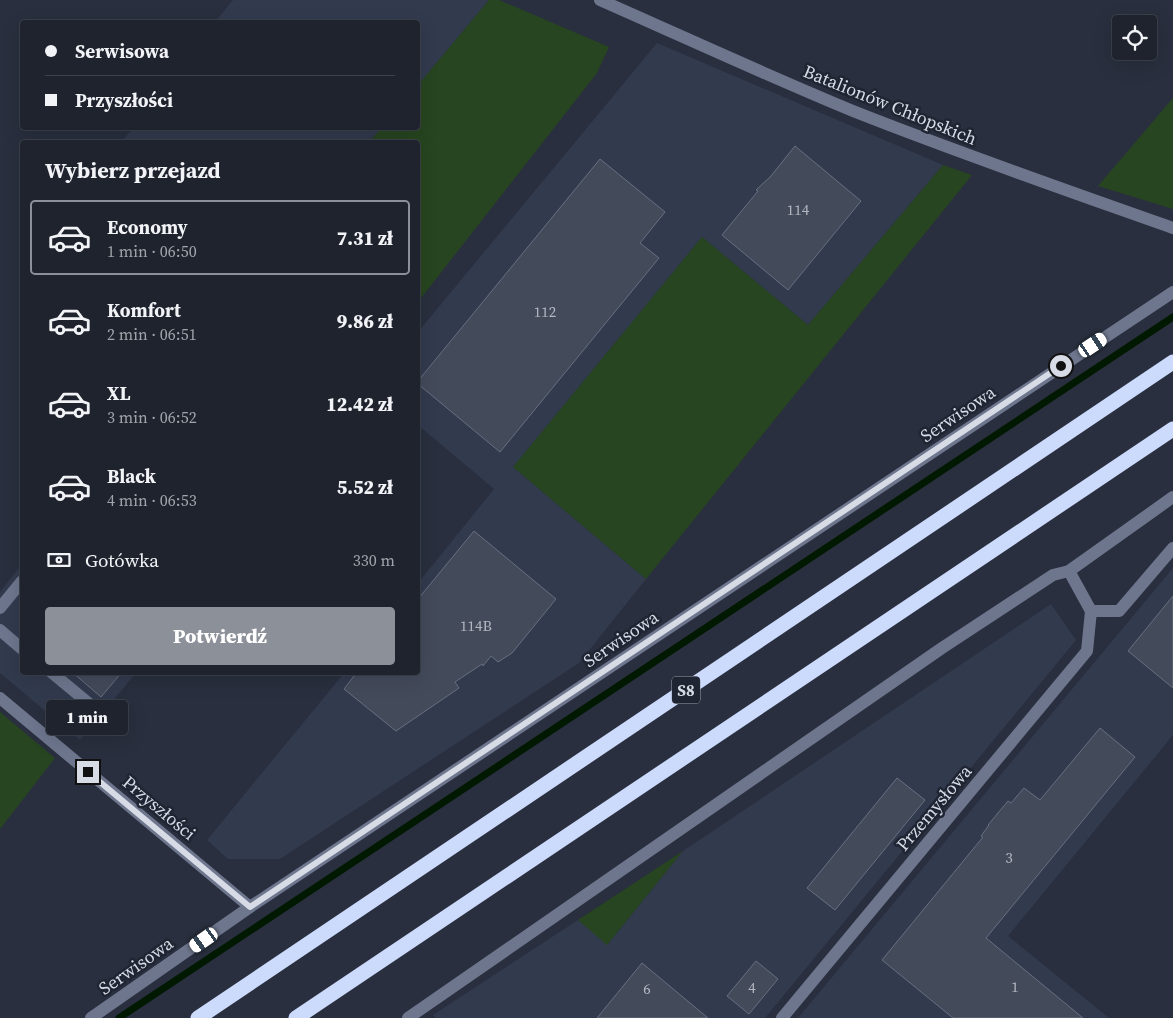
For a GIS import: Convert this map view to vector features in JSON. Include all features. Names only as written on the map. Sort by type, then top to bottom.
[{"type":"highway","name":"S8","points":[[198,1018],[1173,362]]},
{"type":"highway","points":[[296,1018],[1173,428]]},
{"type":"street","name":"Batalionów Chłopskich","points":[[600,0],[745,66],[853,111],[980,160],[1173,228]]},
{"type":"street","name":"Serwisowa","points":[[91,1018],[250,907],[1173,292]]},
{"type":"street","points":[[408,1018],[942,648],[1053,576],[1068,571],[1173,498]]},
{"type":"street","points":[[1068,571],[1091,611],[1120,611],[1173,548]]},
{"type":"street","points":[[0,608],[20,583]]},
{"type":"street","name":"Przemysłowa","points":[[782,1018],[1087,651],[1091,611]]},
{"type":"street","points":[[0,630],[20,647]]},
{"type":"street","points":[[55,675],[92,706]]},
{"type":"street","name":"Przyszłości","points":[[0,698],[250,907]]},
{"type":"shaded area","points":[[233,0],[489,0],[420,83],[420,20],[217,20]]},
{"type":"shaded area","points":[[657,43],[943,165],[808,325],[702,237],[513,467],[646,579],[579,663],[280,859],[228,859],[207,840],[342,675],[420,675],[420,581],[494,489],[420,427],[420,330]]},
{"type":"shaded area","points":[[131,130],[380,130],[371,140],[123,140]]},
{"type":"shaded area","points":[[20,567],[20,675],[134,675],[80,740],[0,673],[0,592]]},
{"type":"shaded area","points":[[1173,568],[1173,735],[1008,936],[1109,1018],[798,1018]]},
{"type":"shaded area","points":[[1051,604],[1076,640],[765,1018],[436,1018],[433,1015],[578,920],[608,944],[683,851]]},
{"type":"green space","points":[[489,0],[499,0],[609,47],[597,73],[420,299],[420,140],[371,140],[380,130],[420,130],[420,83]]},
{"type":"green space","points":[[1173,98],[1173,209],[1098,186]]},
{"type":"green space","points":[[943,165],[972,175],[646,579],[513,467],[702,237],[808,325]]},
{"type":"green space","points":[[0,712],[55,758],[0,829]]},
{"type":"green space","points":[[683,851],[607,945],[578,920]]},
{"type":"building","points":[[795,146],[861,201],[788,290],[722,235],[758,191],[756,190],[771,176]]},
{"type":"building","points":[[600,159],[665,212],[640,243],[659,258],[500,452],[420,386],[420,379]]},
{"type":"building","points":[[474,531],[556,599],[512,653],[498,662],[491,656],[483,666],[482,664],[455,682],[459,688],[396,731],[344,689],[355,675],[420,675],[420,597]]},
{"type":"building","points":[[1173,596],[1173,688],[1128,651]]},
{"type":"building","points":[[75,675],[119,675],[101,697]]},
{"type":"building","points":[[1100,728],[1135,757],[986,938],[1083,1018],[953,1018],[882,960],[983,837],[981,836],[988,825],[1008,801],[1011,803],[1024,788],[1040,800]]},
{"type":"building","points":[[897,778],[925,800],[835,910],[807,888]]},
{"type":"building","points":[[756,961],[778,979],[749,1014],[727,996]]},
{"type":"building","points":[[642,963],[708,1018],[597,1018]]},
{"type":"waterway","points":[[119,1018],[1173,317]]},
{"type":"route","points":[[88,772],[250,907],[1061,366]]}]
